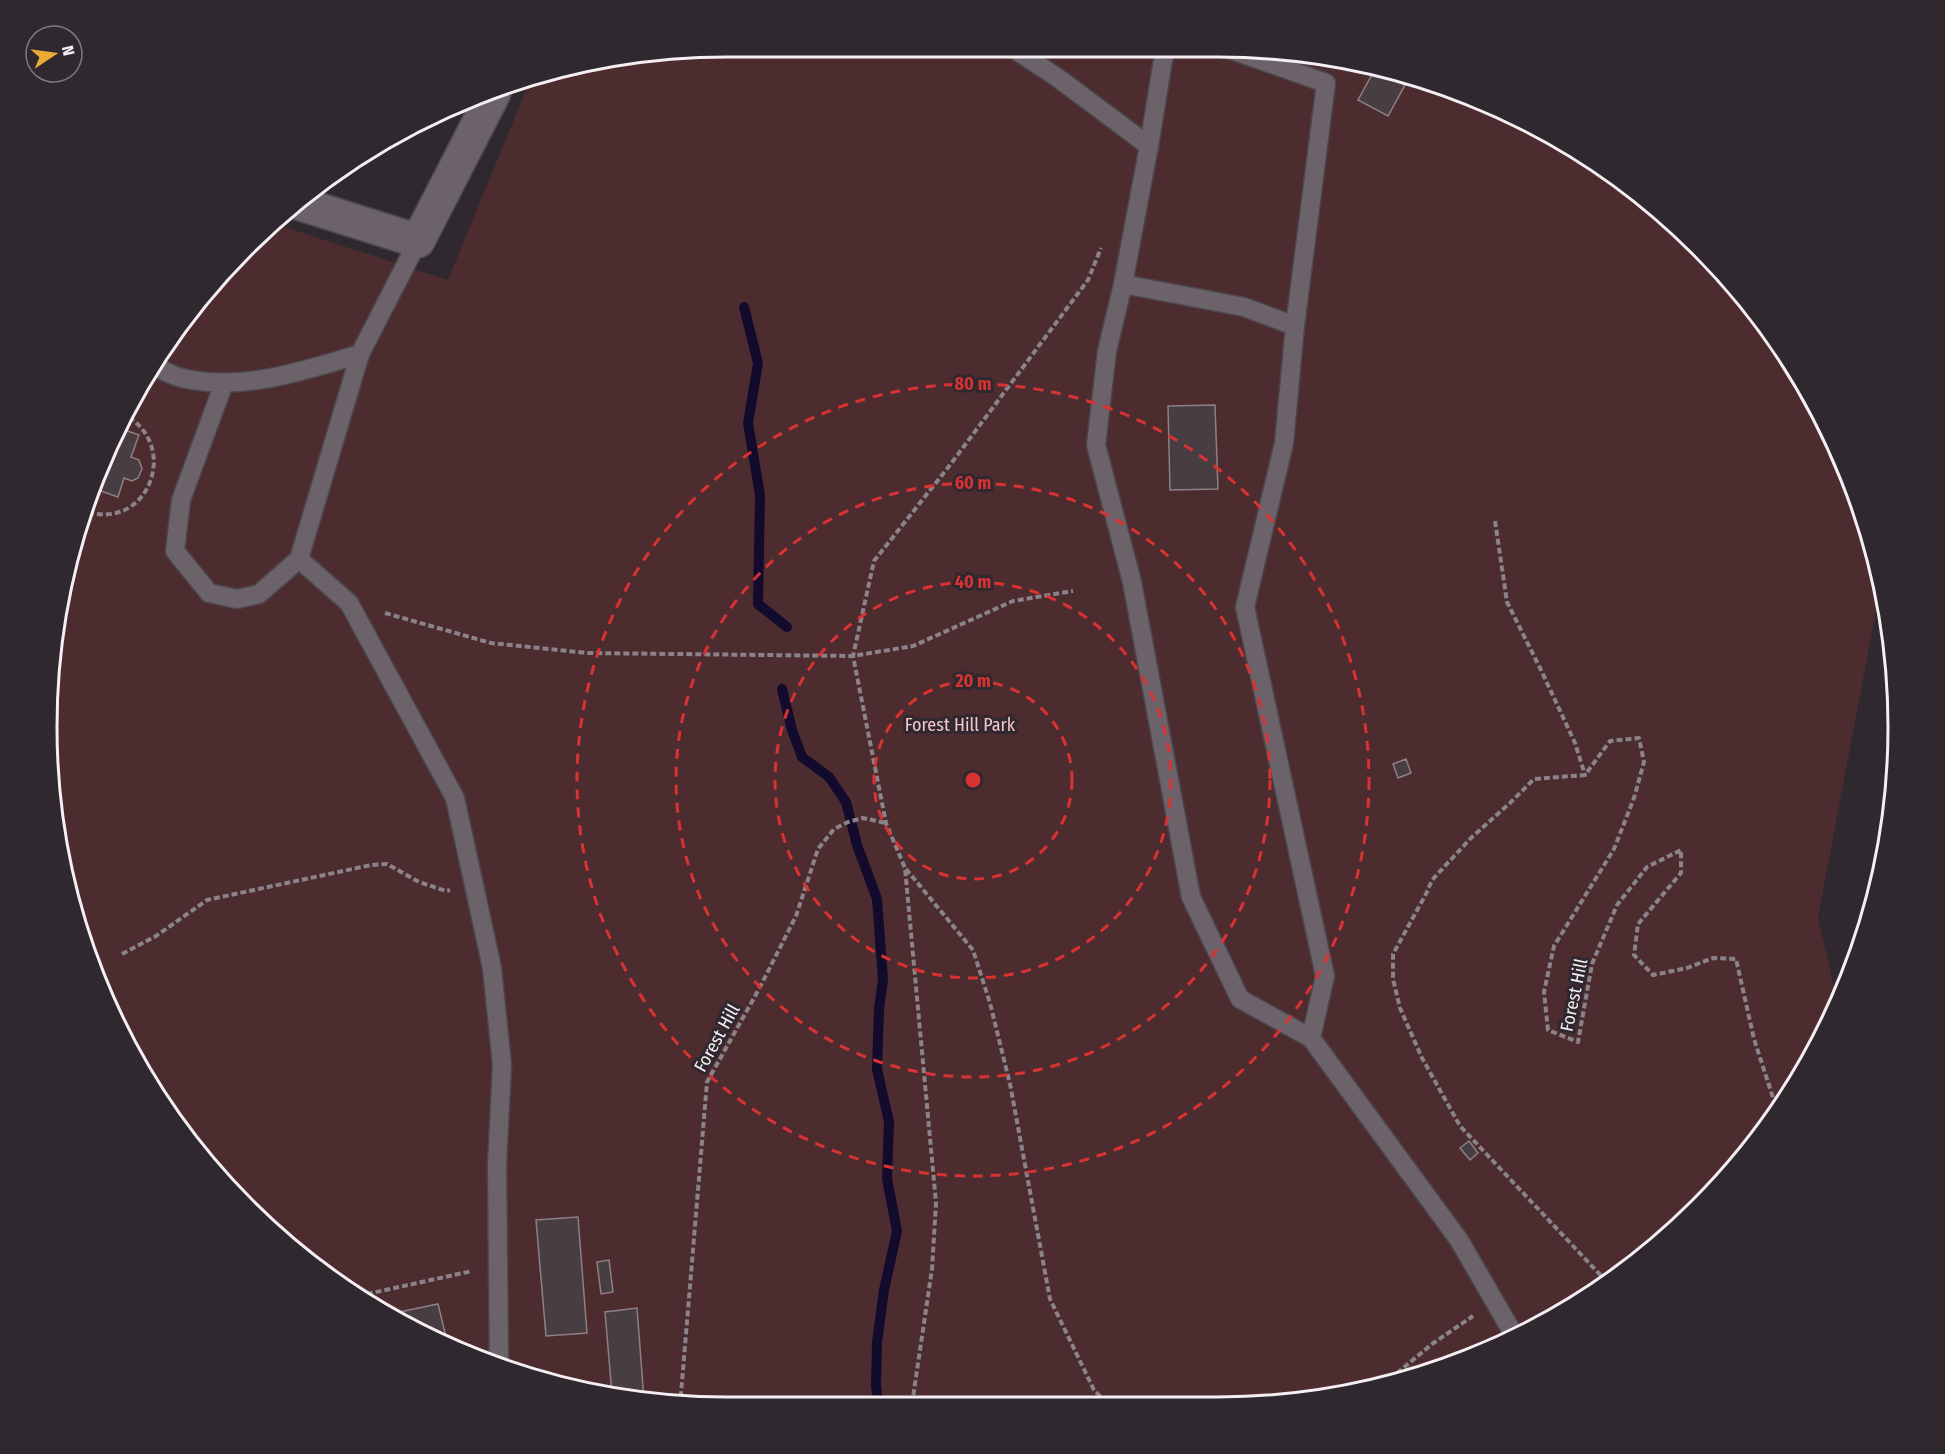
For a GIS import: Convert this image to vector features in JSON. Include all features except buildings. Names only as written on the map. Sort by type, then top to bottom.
[{"type":"street","points":[[306,206],[418,241],[490,101]]},
{"type":"lane","points":[[1026,57],[1149,146]]},
{"type":"lane","points":[[1164,57],[1123,284],[1107,351],[1096,445],[1131,582],[1191,897],[1240,999],[1311,1038],[1458,1240],[1511,1329]]},
{"type":"lane","points":[[1254,58],[1326,83],[1295,326],[1284,442],[1245,607],[1325,976],[1311,1038]]},
{"type":"lane","points":[[224,383],[181,500],[175,552],[210,593],[237,599],[259,594],[299,559],[360,354],[418,241]]},
{"type":"lane","points":[[1123,284],[1244,307],[1295,326]]},
{"type":"lane","points":[[161,369],[181,378],[224,383],[295,374],[360,354]]},
{"type":"lane","points":[[299,559],[349,603],[455,798],[492,968],[502,1065],[497,1165],[499,1356]]},
{"type":"path","points":[[1101,1397],[1094,1390],[1050,1299],[1010,1084],[990,1003],[973,950],[905,868],[886,823],[853,656],[874,561],[950,465],[1088,280],[1105,237]]},
{"type":"path","points":[[93,513],[114,514],[130,507],[144,495],[152,479],[155,462],[152,446],[145,431],[133,419]]},
{"type":"path","points":[[1495,521],[1507,602],[1575,744],[1585,775],[1534,779],[1471,838],[1432,880],[1393,954],[1393,979],[1400,1008],[1422,1058],[1460,1126],[1601,1276]]},
{"type":"path","points":[[349,603],[491,643],[587,653],[853,656],[913,646],[1013,601],[1073,591]]},
{"type":"path","name":"Forest Hill","points":[[1585,775],[1610,741],[1639,738],[1644,762],[1634,798],[1614,849],[1554,946],[1544,992],[1548,1030],[1578,1042],[1592,964],[1617,905],[1647,867],[1681,850],[1681,873],[1638,924],[1634,955],[1653,975],[1688,968],[1713,958],[1736,959],[1754,1039],[1774,1101]]},
{"type":"path","name":"Forest Hill","points":[[681,1396],[707,1082],[759,989],[796,916],[818,849],[834,829],[848,822],[862,818],[886,823]]},
{"type":"path","points":[[122,954],[156,936],[207,900],[371,865],[387,864],[419,882],[446,891],[474,885]]},
{"type":"path","points":[[905,868],[936,1203],[932,1269],[913,1397]]},
{"type":"path","points":[[370,1293],[498,1265]]},
{"type":"path","points":[[1399,1372],[1432,1344],[1494,1300]]},
{"type":"green space","name":"Forest Hill Park","points":[[727,57],[1262,58],[1349,70],[1391,80],[1474,108],[1553,147],[1626,195],[1660,223],[1722,285],[1750,319],[1798,392],[1819,431],[1837,471],[1865,554],[1877,607],[1818,917],[1834,989],[1798,1062],[1750,1135],[1722,1169],[1660,1231],[1626,1259],[1553,1307],[1514,1328],[1433,1361],[1349,1384],[1262,1396],[1218,1397],[683,1396],[596,1384],[554,1374],[471,1346],[392,1307],[319,1259],[253,1201],[223,1169],[170,1099],[126,1023],[93,942],[70,858],[58,771],[58,683],[70,596],[80,554],[108,471],[126,431],[147,392],[195,319],[253,253],[282,226],[448,280],[527,88],[596,70],[640,63],[683,58]]},
{"type":"waterway","points":[[744,307],[758,363],[748,423],[760,495],[758,604],[787,627]]},
{"type":"waterway","points":[[782,689],[792,730],[802,757],[829,777],[846,802],[857,845],[877,899],[883,980],[879,1008],[877,1069],[889,1122],[887,1179],[897,1231],[884,1290],[877,1342],[877,1397]]}]
